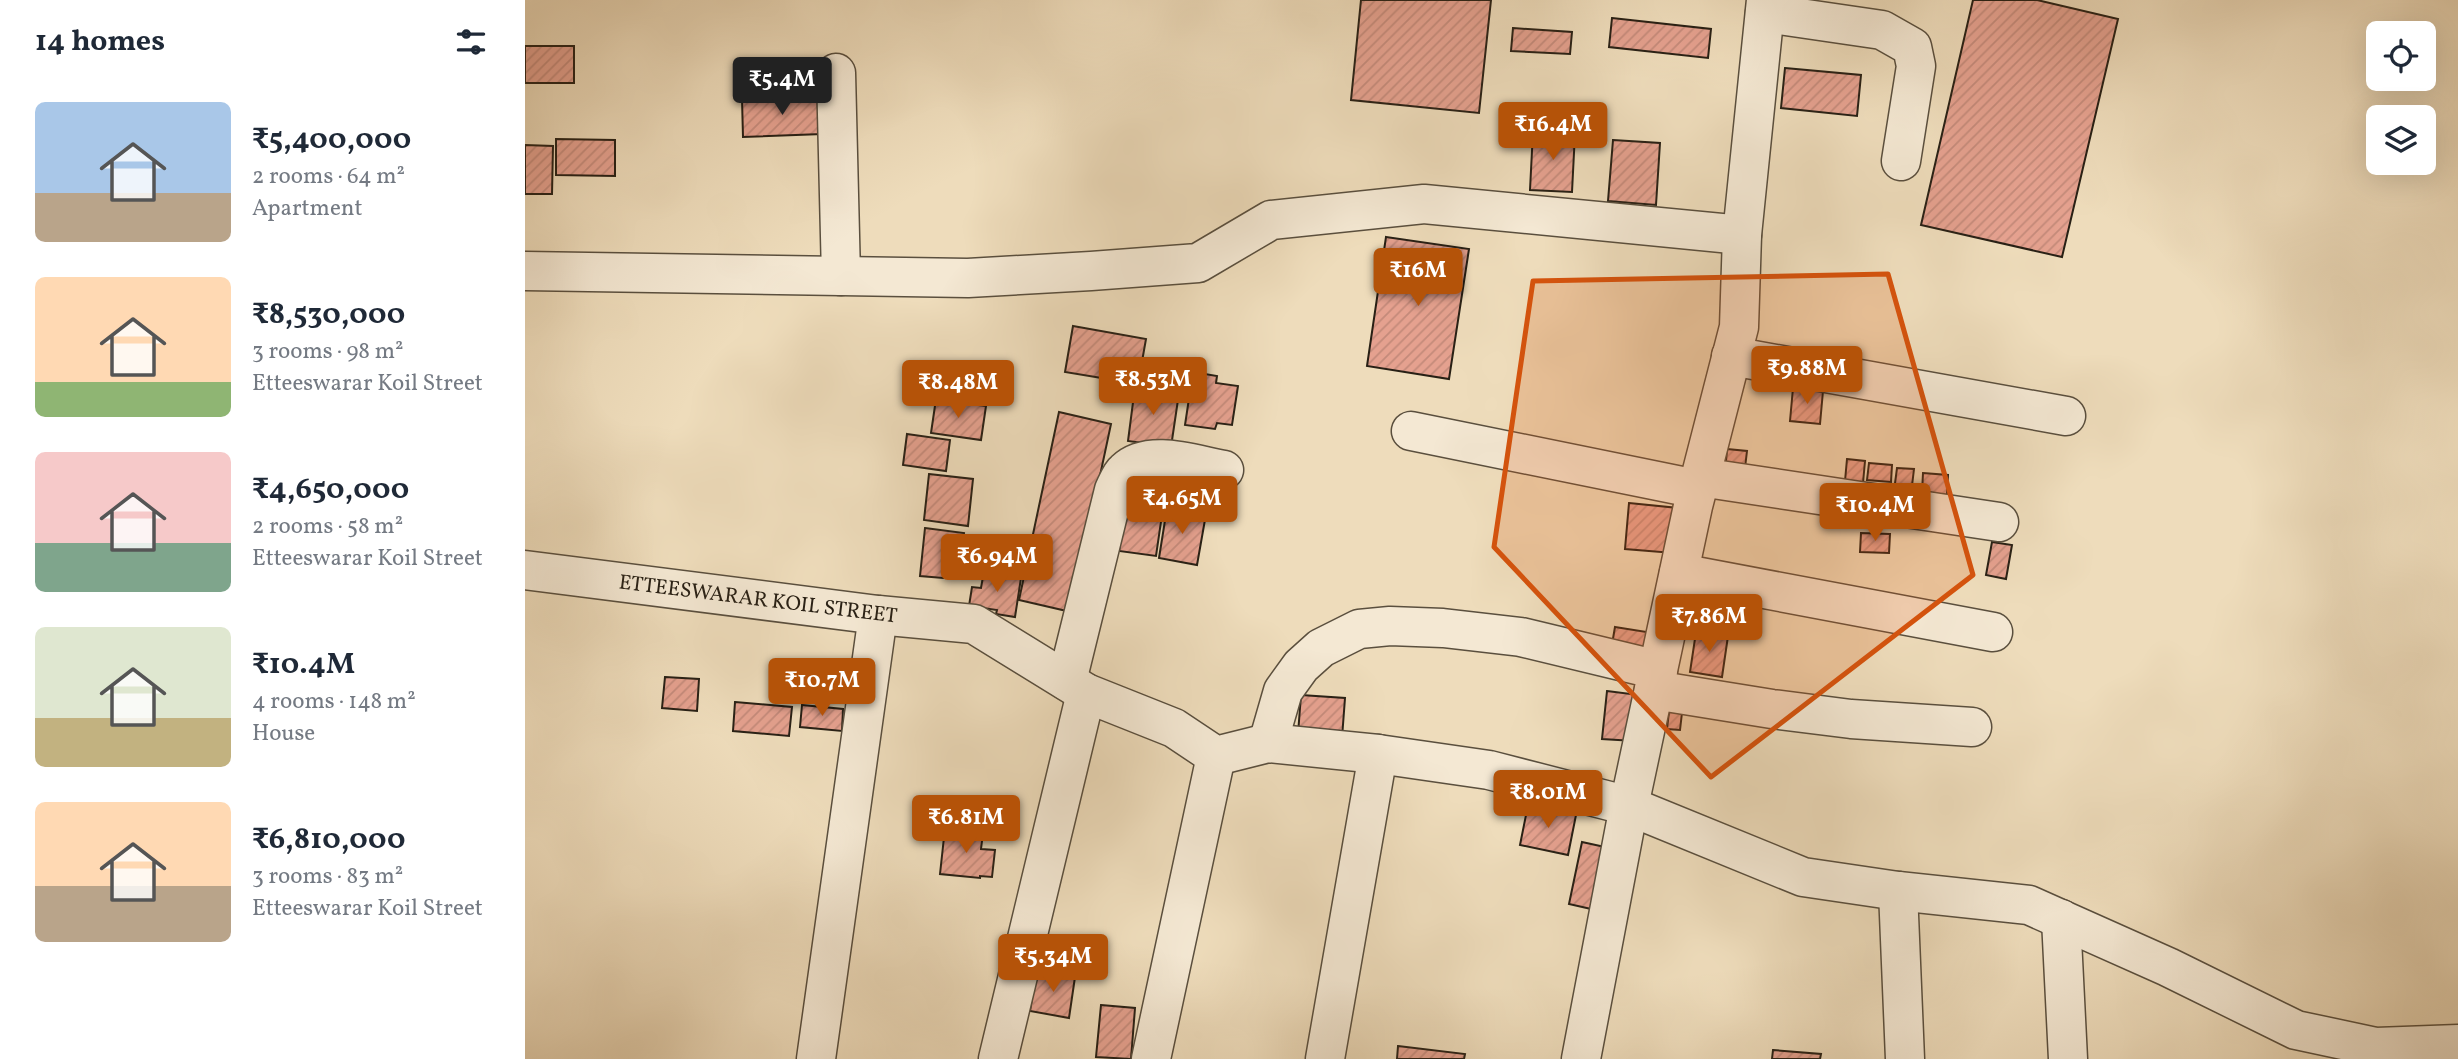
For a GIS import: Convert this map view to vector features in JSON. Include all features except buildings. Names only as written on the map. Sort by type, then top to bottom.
[{"type":"street","points":[[1581,1059],[1629,806],[1698,483],[1738,327],[1742,235],[1766,6],[1882,30],[1912,47],[1916,66],[1901,161]]},
{"type":"street","points":[[836,73],[841,276]]},
{"type":"street","points":[[525,271],[968,278],[1198,263],[1271,220],[1424,204],[1742,235]]},
{"type":"street","points":[[1731,356],[2066,416]]},
{"type":"street","points":[[1411,431],[1698,483],[1999,522]]},
{"type":"street","points":[[998,1059],[1076,687],[1114,490],[1123,471],[1141,461],[1162,459],[1224,470]]},
{"type":"street","name":"ETTEESWARAR KOIL STREET","points":[[525,570],[879,615],[974,624],[1076,687],[1174,728],[1216,755]]},
{"type":"street","points":[[1679,573],[1993,632]]},
{"type":"street","points":[[816,1059],[879,615]]},
{"type":"street","points":[[1268,743],[1283,691],[1301,666],[1321,648],[1359,629],[1390,626],[1443,628],[1521,637],[1656,680],[1772,709],[1851,719],[1972,727]]},
{"type":"street","points":[[1151,1059],[1216,755],[1268,743],[1378,754],[1489,770],[1629,806],[1803,877],[1898,891],[2029,905],[2168,967],[2296,1030],[2375,1053],[2458,1044]]},
{"type":"street","points":[[1325,1059],[1378,754]]},
{"type":"street","points":[[1898,891],[1905,1059]]},
{"type":"street","points":[[2061,919],[2068,1059]]},
{"type":"highlighted area","points":[[1888,274],[1973,575],[1711,777],[1494,547],[1533,281]]}]
